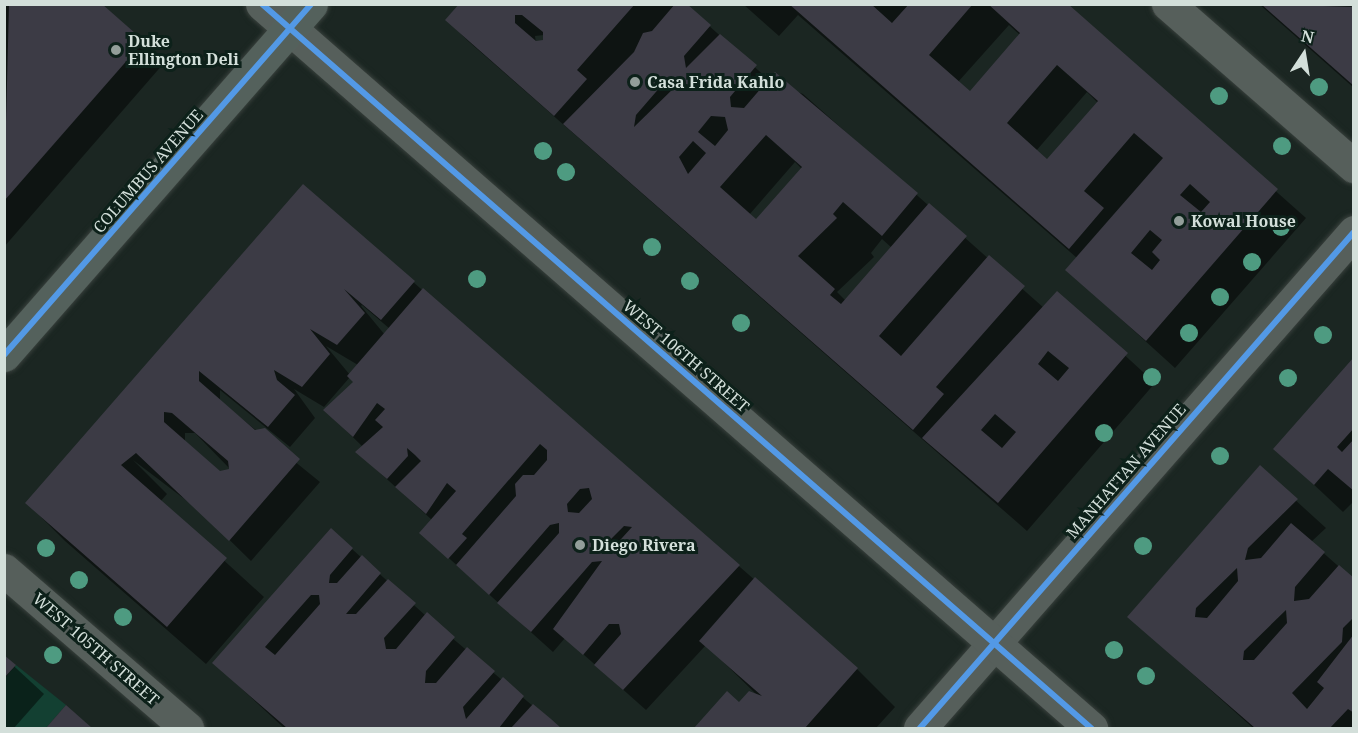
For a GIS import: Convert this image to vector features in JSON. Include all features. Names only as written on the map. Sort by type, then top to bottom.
[{"type":"main road","name":"COLUMBUS AVENUE","points":[[4,355],[311,4]]},
{"type":"street","name":"WEST 106TH STREET","points":[[262,4],[995,642],[1091,729]]},
{"type":"street","points":[[1168,4],[1353,166]]},
{"type":"street","name":"MANHATTAN AVENUE","points":[[920,729],[1353,232]]},
{"type":"street","name":"WEST 105TH STREET","points":[[4,570],[187,729]]},
{"type":"green space","points":[[16,665],[66,705],[46,728],[5,728],[5,678]]},
{"type":"building","points":[[9,4],[102,4],[144,41],[4,201]]},
{"type":"building","points":[[459,4],[635,4],[577,70],[587,79],[554,116],[445,20]],"holes":[[[515,15],[522,15],[543,32],[543,40],[536,41],[515,23]]]},
{"type":"building","points":[[675,4],[687,4],[711,25],[684,56],[686,68],[720,34],[757,65],[730,97],[731,107],[744,108],[775,72],[918,193],[882,236],[843,202],[833,214],[837,218],[798,256],[835,289],[830,295],[841,304],[929,203],[967,236],[879,336],[901,356],[989,255],[1025,286],[936,387],[944,394],[913,430],[563,124],[634,52],[643,33],[652,31]],"holes":[[[668,78],[678,78],[677,85],[634,127],[636,115]],[[711,116],[725,117],[728,130],[715,146],[698,132]],[[766,135],[802,167],[756,219],[720,187]],[[693,141],[706,153],[688,174],[679,157]]]},
{"type":"building","points":[[789,4],[871,4],[892,23],[909,4],[973,4],[929,55],[970,91],[1020,33],[988,4],[1068,4],[1278,189],[1146,341],[1065,270],[1163,158],[1134,133],[1084,191],[1104,208],[1069,249]],"holes":[[[1057,65],[1098,101],[1047,159],[1007,123]],[[1190,184],[1210,202],[1201,212],[1180,195]],[[1150,230],[1162,240],[1152,252],[1160,260],[1152,270],[1131,253]]]},
{"type":"building","points":[[1261,4],[1354,7],[1354,86]]},
{"type":"building","points":[[303,184],[415,281],[381,320],[344,289],[365,313],[337,345],[310,329],[330,354],[302,387],[274,370],[277,380],[295,395],[268,427],[199,371],[199,381],[255,430],[265,428],[300,459],[229,541],[136,453],[121,465],[227,558],[167,627],[25,503]],"holes":[[[164,412],[172,413],[228,461],[229,469],[220,471],[164,422]]]},
{"type":"building","points":[[423,288],[740,565],[623,690],[594,665],[621,634],[619,624],[609,624],[583,655],[553,629],[602,561],[592,562],[531,632],[497,603],[559,533],[559,523],[550,525],[489,595],[456,565],[516,496],[515,484],[523,475],[534,475],[547,460],[547,450],[540,444],[462,534],[467,538],[448,559],[419,533],[456,491],[447,483],[426,514],[395,487],[421,461],[407,448],[408,456],[387,479],[355,452],[383,427],[375,420],[385,409],[377,403],[353,437],[323,410],[353,382],[347,376]],"holes":[[[589,488],[592,499],[579,513],[568,512],[567,504],[580,489]],[[624,526],[632,527],[612,549],[610,540]]]},
{"type":"building","points":[[1057,291],[1128,353],[998,503],[922,438]],"holes":[[[1048,351],[1069,368],[1058,381],[1038,364]],[[995,414],[1016,432],[1002,448],[981,430]]]},
{"type":"building","points":[[1354,357],[1354,428],[1337,447],[1342,452],[1354,439],[1354,491],[1328,469],[1314,485],[1273,449]]},
{"type":"building","points":[[1260,465],[1298,499],[1248,548],[1245,560],[1261,558],[1291,523],[1325,552],[1295,587],[1294,601],[1309,599],[1339,565],[1354,578],[1354,617],[1343,628],[1342,642],[1292,693],[1307,709],[1324,688],[1317,682],[1354,634],[1354,713],[1348,709],[1330,728],[1255,728],[1127,617]],"holes":[[[1237,568],[1238,581],[1207,618],[1195,617],[1196,608]],[[1286,610],[1287,623],[1254,660],[1243,660],[1244,651]]]},
{"type":"building","points":[[331,528],[353,548],[330,575],[329,583],[337,583],[362,555],[381,573],[346,614],[356,614],[388,579],[416,603],[384,638],[386,649],[396,649],[427,612],[455,637],[426,671],[425,683],[436,683],[467,647],[495,671],[463,707],[466,719],[503,677],[524,696],[499,728],[287,728],[212,663]],"holes":[[[311,595],[319,595],[320,604],[275,655],[265,647]]]},
{"type":"building","points":[[755,577],[858,668],[805,728],[694,728],[727,691],[739,702],[749,691],[762,696],[699,641]]},
{"type":"building","points":[[4,655],[16,665],[4,678]]},
{"type":"building","points":[[533,704],[551,719],[561,728],[511,728]]},
{"type":"building","points":[[66,705],[92,728],[46,728]]},
{"type":"cycle path","points":[[262,4],[1091,728]]},
{"type":"cycle path","points":[[4,355],[311,4]]},
{"type":"cycle path","points":[[920,728],[1354,232]]},
{"type":"place","name":"Duke Ellington Deli","points":[[116,50]]},
{"type":"place","name":"Casa Frida Kahlo","points":[[635,82]]},
{"type":"place","name":"Kowal House","points":[[1179,221]]},
{"type":"place","name":"Diego Rivera","points":[[580,545]]}]
